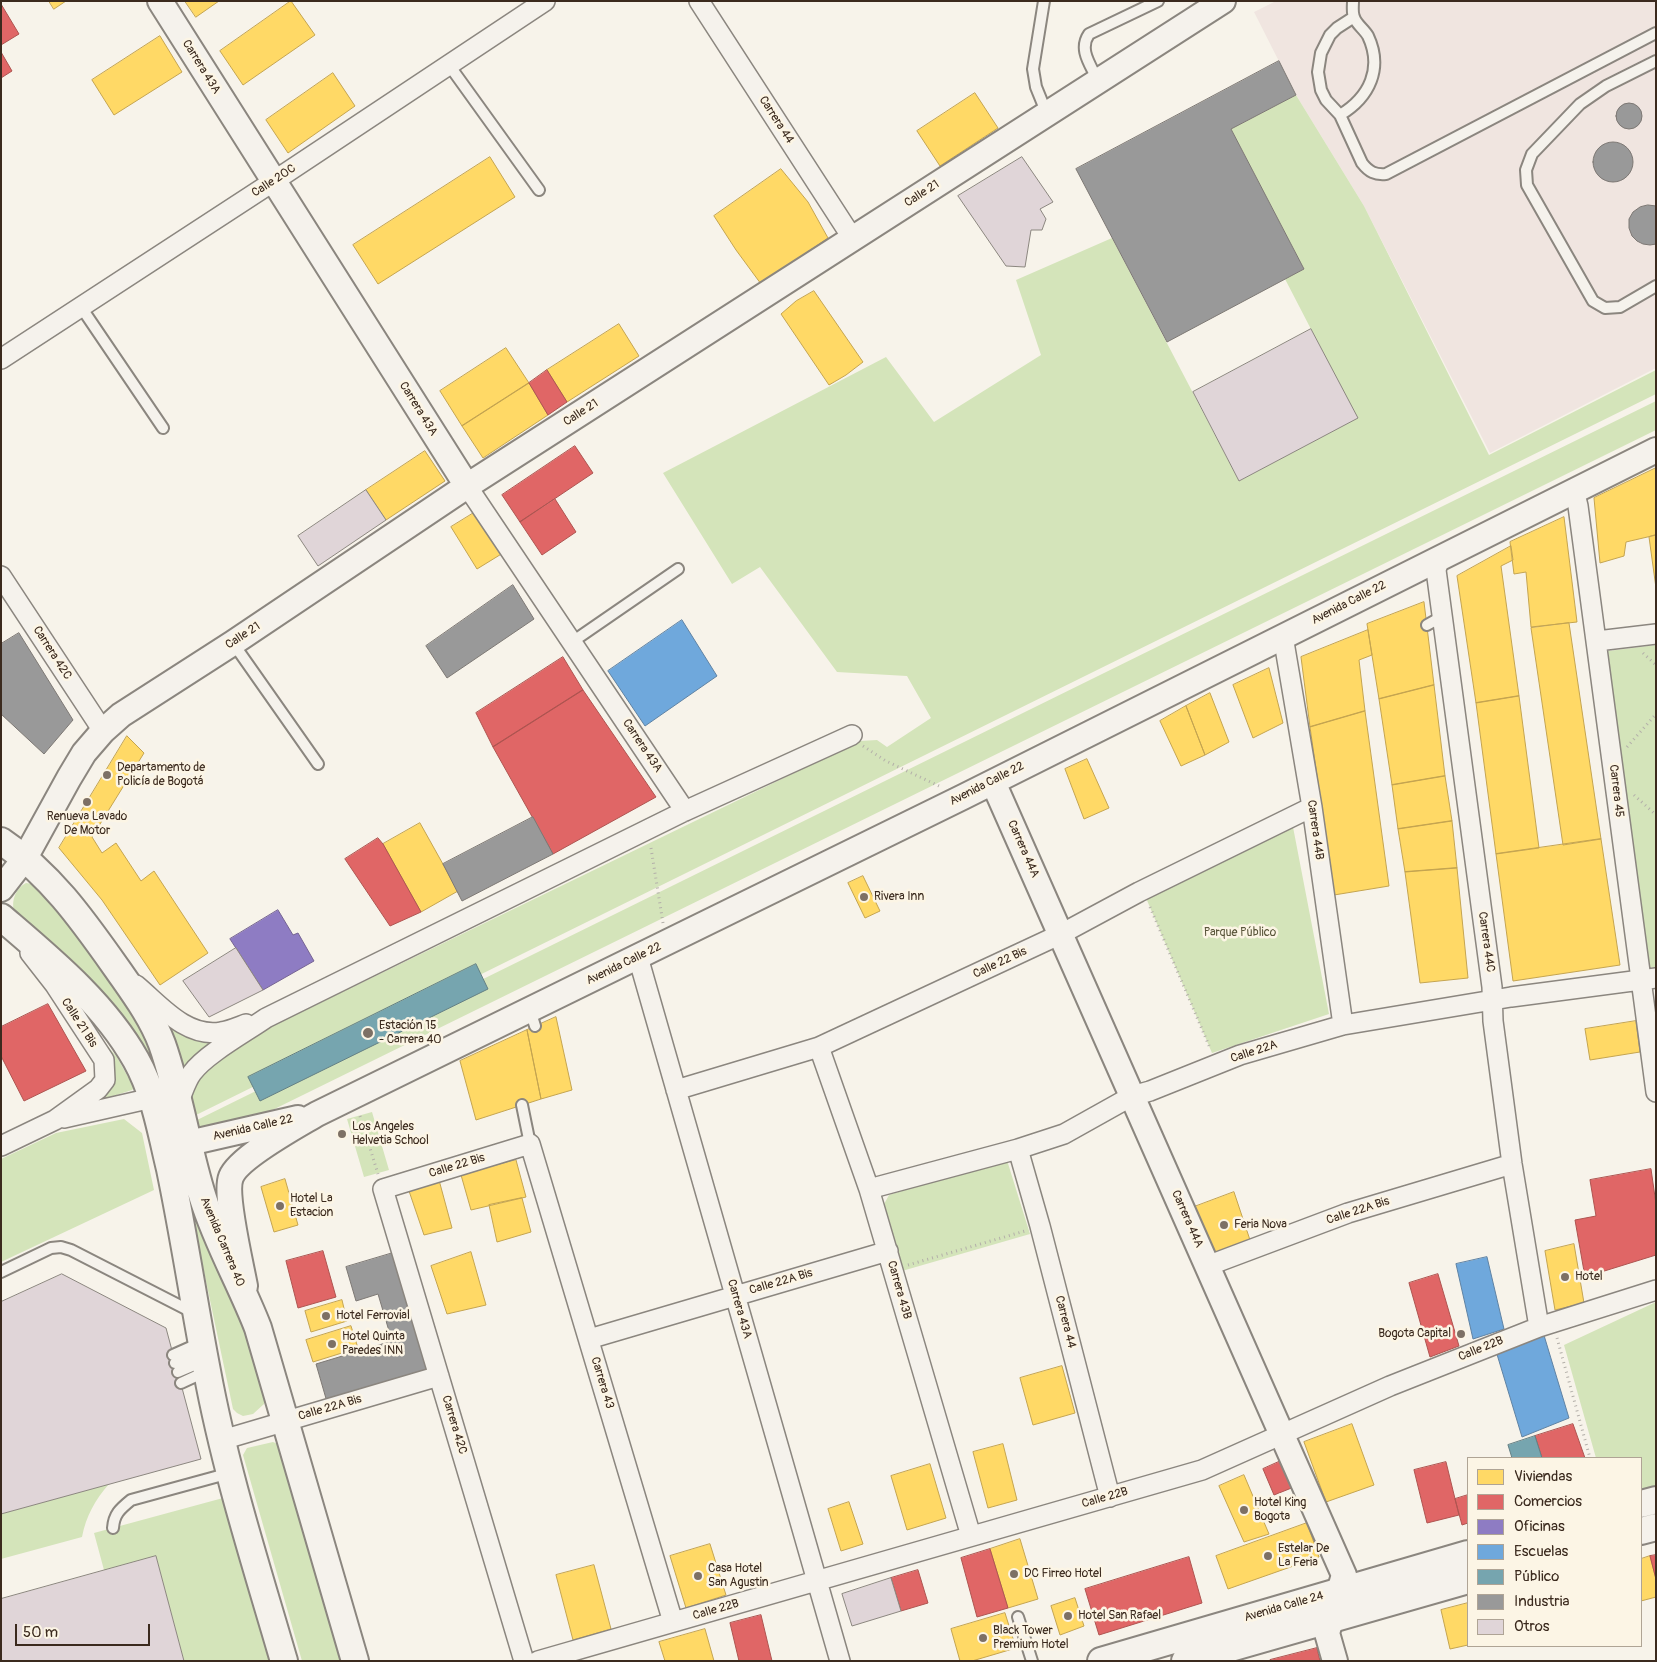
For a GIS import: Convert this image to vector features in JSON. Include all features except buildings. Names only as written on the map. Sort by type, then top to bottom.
[{"type":"main road","name":"Avenida Carrera 40","points":[[1,841],[38,869],[71,905],[151,1020],[168,1064],[179,1101],[203,1198],[218,1238],[249,1304],[258,1328],[355,1661]]},
{"type":"main road","points":[[2,918],[63,973],[100,1011],[136,1060],[152,1098],[176,1200],[204,1357],[222,1440],[284,1661]]},
{"type":"main road","points":[[1642,1504],[1656,1500]]},
{"type":"main road","points":[[1642,1531],[1656,1527]]},
{"type":"main road","name":"Avenida Calle 24","points":[[1100,1661],[1467,1554]]},
{"type":"main road","name":"Avenida Calle 24","points":[[1185,1661],[1467,1580]]},
{"type":"street","name":"Carrera 43A","points":[[160,1],[467,486],[685,811]]},
{"type":"street","name":"Calle 20C","points":[[1,359],[545,1]]},
{"type":"street","name":"Carrera 44","points":[[699,1],[853,238]]},
{"type":"street","name":"Calle 21","points":[[1,889],[25,858],[84,753],[120,715],[233,643],[467,486],[1223,1]]},
{"type":"street","name":"Avenida Calle 22","points":[[249,1304],[229,1199],[231,1176],[244,1161],[316,1114],[533,1018],[666,943],[963,797],[1656,450]]},
{"type":"street","name":"Carrera 45","points":[[1574,490],[1578,506],[1648,979],[1656,1092]]},
{"type":"street","name":"Carrera 44C","points":[[1440,557],[1436,570],[1435,621],[1493,1001],[1493,1021],[1512,1164],[1547,1330]]},
{"type":"street","name":"Carrera 42C","points":[[1,576],[103,731]]},
{"type":"street","points":[[1597,641],[1656,634]]},
{"type":"street","name":"Carrera 44B","points":[[1283,636],[1312,807],[1344,1025]]},
{"type":"street","points":[[179,1101],[192,1073],[200,1065],[266,1018],[685,811],[852,735]]},
{"type":"street","name":"Carrera 44A","points":[[993,782],[1344,1575],[1327,1634],[1335,1661]]},
{"type":"street","name":"Calle 22 Bis","points":[[676,1090],[819,1047],[1061,934],[1139,892],[1312,807]]},
{"type":"street","name":"Calle 21 Bis","points":[[1,1146],[56,1120],[101,1086],[106,1075],[104,1060],[55,985],[2,918]]},
{"type":"street","name":"Carrera 43A","points":[[638,958],[840,1661]]},
{"type":"street","points":[[117,969],[174,1018],[200,1032],[221,1032],[266,1018]]},
{"type":"street","name":"Calle 22A","points":[[869,1189],[1018,1149],[1064,1134],[1132,1096],[1150,1092],[1240,1055],[1344,1025],[1511,997],[1648,979]]},
{"type":"street","name":"Carrera 43B","points":[[819,1047],[869,1189],[971,1536]]},
{"type":"street","name":"Calle 21 Bis","points":[[56,1120],[152,1098]]},
{"type":"street","name":"Avenida Calle 22","points":[[189,1143],[316,1114]]},
{"type":"street","name":"Calle 22 Bis","points":[[383,1188],[530,1144]]},
{"type":"street","name":"Carrera 43","points":[[530,1144],[673,1622]]},
{"type":"street","name":"Carrera 44","points":[[1018,1149],[1040,1226],[1110,1497]]},
{"type":"street","name":"Calle 22A Bis","points":[[1207,1266],[1348,1213],[1512,1164]]},
{"type":"street","name":"Carrera 42C","points":[[383,1188],[524,1661]]},
{"type":"street","name":"Calle 22A Bis","points":[[588,1339],[888,1251]]},
{"type":"street","name":"Calle 22B","points":[[538,1661],[1202,1470],[1390,1386],[1656,1290]]},
{"type":"street","name":"Calle 22A Bis","points":[[222,1440],[439,1376]]},
{"type":"lane","points":[[1044,1],[1033,69],[1036,87],[1047,114]]},
{"type":"lane","points":[[1098,81],[1083,48],[1089,34],[1158,1]]},
{"type":"lane","points":[[1340,115],[1356,104],[1364,95],[1374,70],[1371,42],[1354,17],[1353,1]]},
{"type":"lane","points":[[1354,17],[1330,35],[1321,53],[1318,72],[1321,90],[1332,108],[1340,115],[1367,169],[1379,175],[1386,174],[1656,33]]},
{"type":"lane","points":[[1656,61],[1606,86],[1580,104],[1532,154],[1526,170],[1527,185],[1593,301],[1605,308],[1620,306],[1656,286]]},
{"type":"lane","points":[[449,65],[540,190]]},
{"type":"lane","points":[[81,306],[163,428]]},
{"type":"lane","points":[[572,642],[678,569]]},
{"type":"lane","points":[[233,643],[318,764]]},
{"type":"lane","points":[[522,1105],[530,1144]]},
{"type":"lane","points":[[1,1272],[51,1248],[61,1247],[71,1250],[148,1288],[197,1315]]},
{"type":"lane","points":[[204,1357],[175,1363],[204,1357]]},
{"type":"lane","points":[[180,1383],[204,1357]]},
{"type":"lane","points":[[113,1528],[114,1518],[119,1510],[131,1500],[230,1473]]},
{"type":"lane","points":[[1018,1617],[1032,1661]]},
{"type":"path","points":[[1637,647],[1656,665]]},
{"type":"path","points":[[1626,748],[1656,714]]},
{"type":"path","points":[[852,735],[867,750],[886,761],[963,797]]},
{"type":"path","points":[[1631,792],[1656,815]]},
{"type":"path","points":[[648,829],[666,943]]},
{"type":"path","points":[[1150,907],[1212,1053]]},
{"type":"path","points":[[353,1096],[383,1188]]},
{"type":"path","points":[[893,1269],[1040,1226]]},
{"type":"path","points":[[1547,1330],[1590,1457]]},
{"type":"shaded area","points":[[1276,1],[1656,1],[1656,368],[1490,453],[1364,206],[1296,95],[1254,12]]},
{"type":"green space","points":[[1296,95],[1364,206],[1489,455],[1656,370],[1656,394],[192,1117],[185,1096],[208,1067],[260,1032],[860,741],[877,740],[887,747],[931,718],[907,676],[837,672],[760,567],[732,584],[663,473],[886,357],[934,422],[1041,355],[1016,280],[1112,238],[1239,481],[1357,418],[1285,279],[1304,269],[1231,129]]},
{"type":"green space","points":[[1656,401],[1656,430],[248,1122],[196,1129],[193,1122]]},
{"type":"green space","points":[[1656,645],[1656,967],[1646,968],[1608,651]]},
{"type":"green space","name":"Parque Público","points":[[1293,827],[1329,1014],[1212,1053],[1146,898]]},
{"type":"green space","points":[[26,883],[38,885],[118,986],[151,1048],[170,1104],[39,933],[14,911],[15,895],[19,888]]},
{"type":"green space","points":[[81,1015],[117,1057],[134,1088],[79,1107],[107,1083]]},
{"type":"green space","points":[[162,1020],[184,1034],[196,1038],[222,1038],[181,1077]]},
{"type":"green space","points":[[372,1112],[389,1170],[364,1177],[347,1119]]},
{"type":"green space","points":[[124,1119],[142,1133],[154,1190],[1,1262],[1,1159],[56,1133]]},
{"type":"green space","points":[[1006,1157],[1030,1234],[902,1271],[883,1206],[889,1195]]},
{"type":"green space","points":[[198,1214],[219,1260],[255,1357],[265,1395],[264,1404],[253,1414],[243,1416],[233,1409],[192,1215]]},
{"type":"green space","points":[[1656,1302],[1656,1487],[1642,1492],[1642,1457],[1596,1457],[1564,1345]]},
{"type":"green space","points":[[273,1442],[280,1445],[343,1661],[302,1661],[243,1455],[247,1448]]},
{"type":"green space","points":[[109,1484],[99,1496],[92,1509],[82,1537],[1,1559],[1,1514]]},
{"type":"green space","points":[[223,1498],[270,1661],[184,1661],[156,1556],[104,1570],[94,1533]]},
{"type":"place","name":"Departamento de Policía de Bogotá","points":[[107,775]]},
{"type":"place","name":"Renueva Lavado De Motor","points":[[87,802]]},
{"type":"place","name":"Rivera Inn","points":[[864,897]]},
{"type":"place","name":"Estación 15 - Carrera 40","points":[[368,1033]]},
{"type":"place","name":"Los Angeles Helvetia School","points":[[342,1134]]},
{"type":"place","name":"Hotel La Estacion","points":[[280,1206]]},
{"type":"place","name":"Feria Nova","points":[[1224,1225]]},
{"type":"place","name":"Hotel","points":[[1565,1277]]},
{"type":"place","name":"Hotel Ferrovial","points":[[326,1316]]},
{"type":"place","name":"Bogota Capital","points":[[1461,1334]]},
{"type":"place","name":"Hotel Quinta Paredes INN","points":[[332,1344]]},
{"type":"place","name":"Hotel King Bogota","points":[[1244,1510]]},
{"type":"place","name":"Estelar De La Feria","points":[[1268,1556]]},
{"type":"place","name":"DC Firreo Hotel","points":[[1014,1574]]},
{"type":"place","name":"Casa Hotel San Agustin","points":[[698,1576]]},
{"type":"place","name":"Hotel San Rafael","points":[[1068,1616]]},
{"type":"place","name":"Black Tower Premium Hotel","points":[[983,1638]]}]
